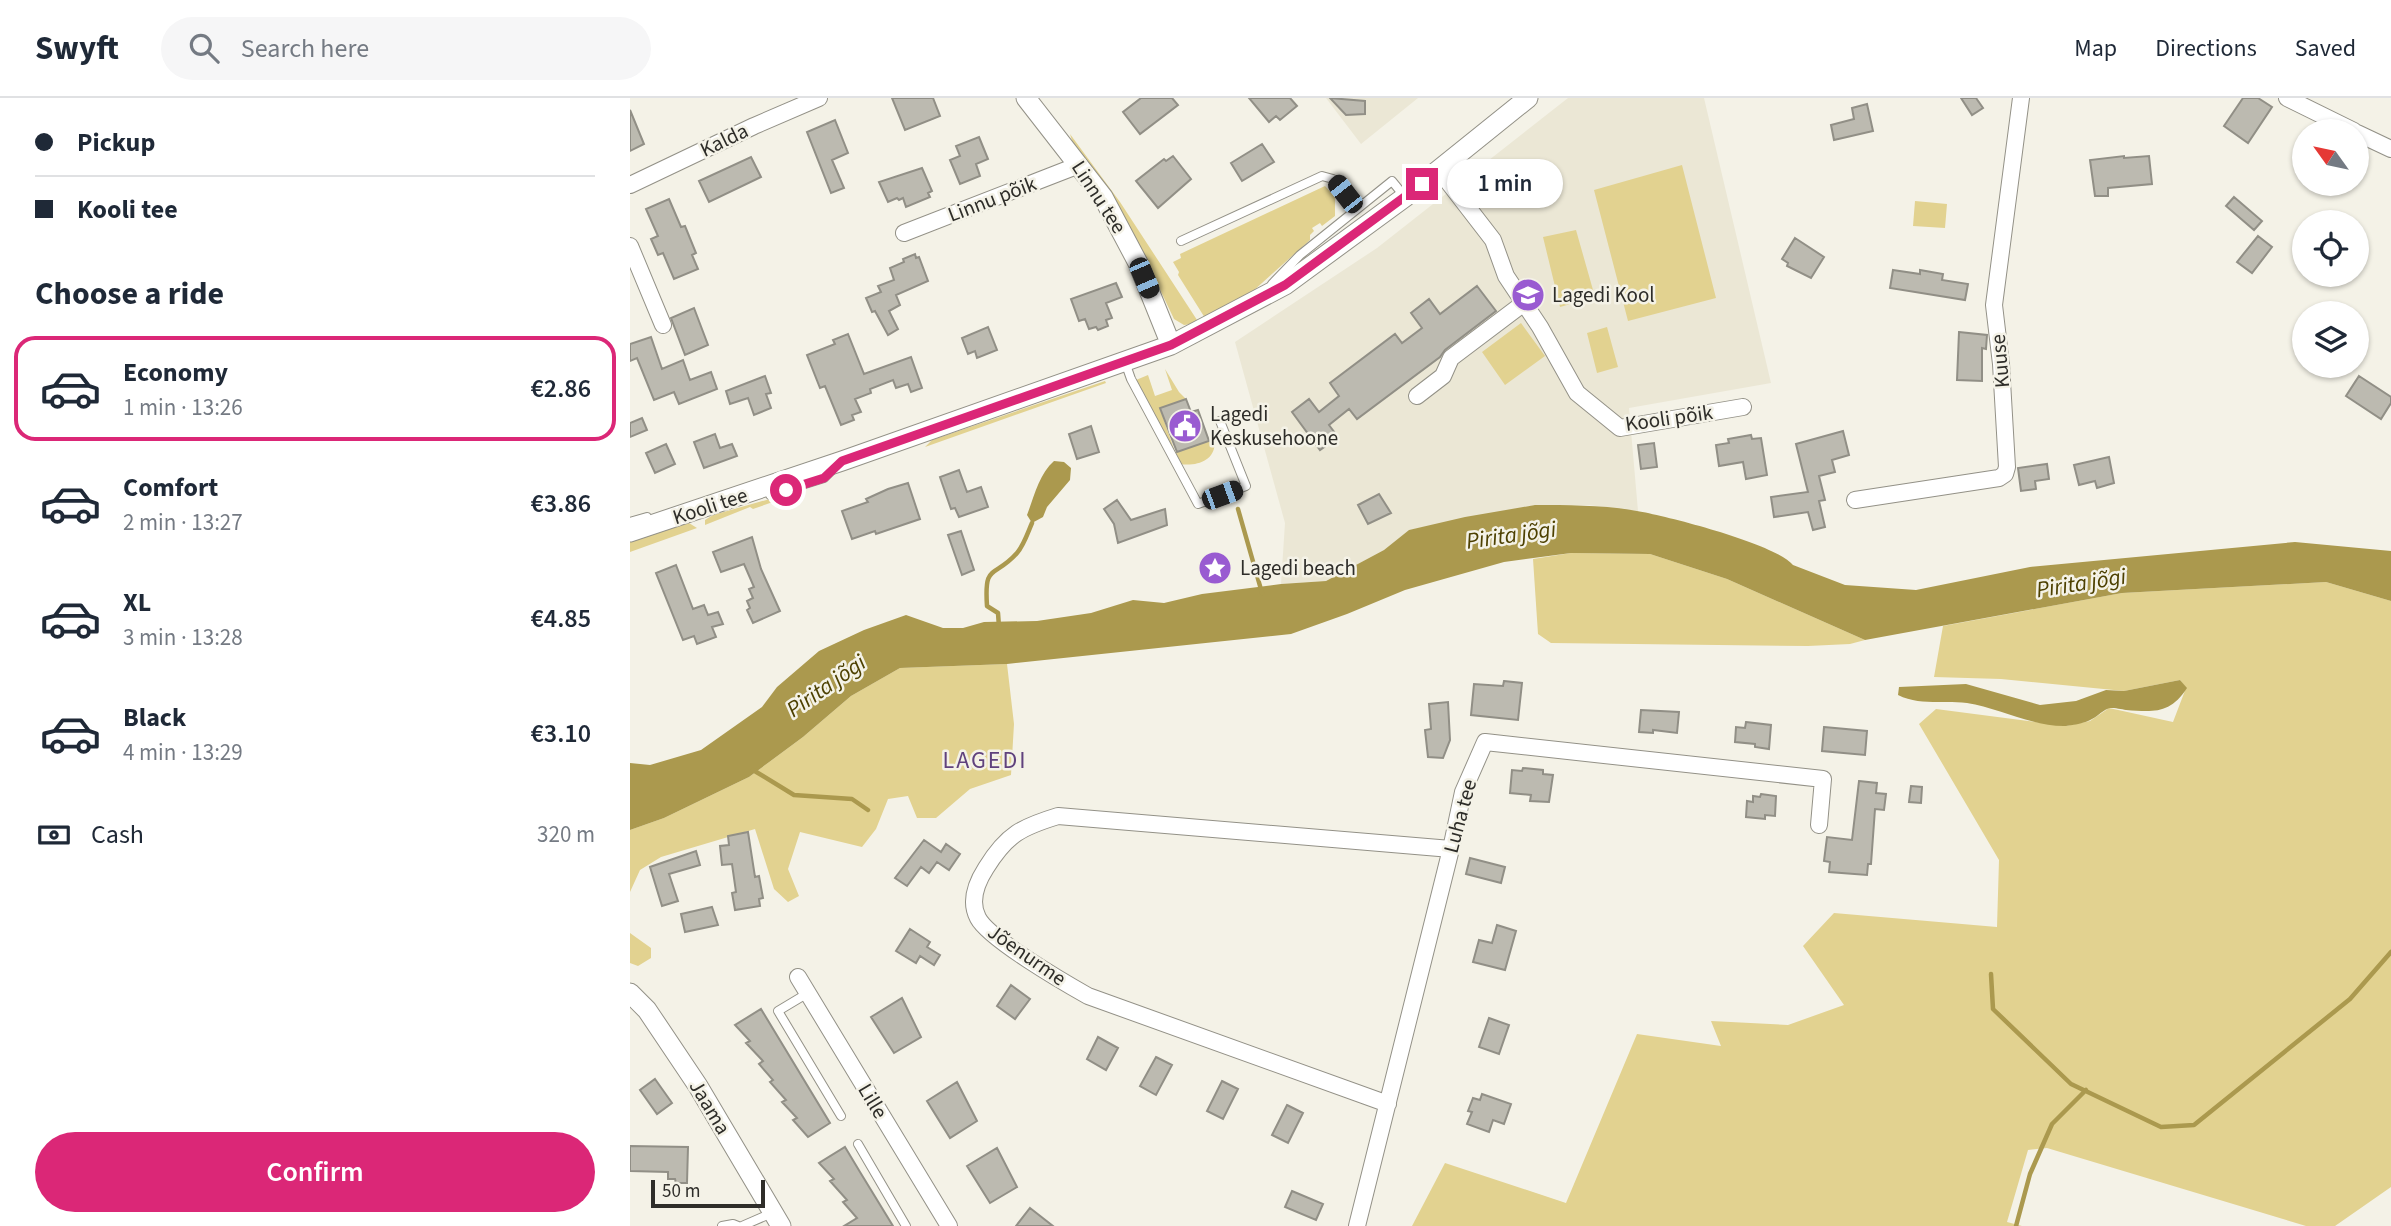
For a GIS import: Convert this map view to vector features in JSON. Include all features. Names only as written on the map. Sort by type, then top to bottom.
[{"type":"street","name":"Kalda","points":[[630,185],[819,98]]},
{"type":"street","name":"Linnu tee","points":[[1026,98],[1103,197],[1132,252],[1171,345]]},
{"type":"street","name":"Kooli tee","points":[[630,532],[842,461],[1171,345],[1285,285],[1405,197],[1528,98]]},
{"type":"street","name":"Kuuse","points":[[1855,500],[1998,478],[2005,474],[2007,467],[2001,364],[1994,305],[2021,98]]},
{"type":"street","points":[[2287,98],[2330,119]]},
{"type":"street","points":[[2370,139],[2391,149]]},
{"type":"street","name":"Linnu põik","points":[[904,233],[1079,165]]},
{"type":"street","name":"Kooli põik","points":[[1438,170],[1493,240],[1506,276],[1577,394],[1620,428],[1743,407]]},
{"type":"street","points":[[630,246],[663,325]]},
{"type":"street","points":[[1417,396],[1443,376],[1451,358],[1524,303]]},
{"type":"street","name":"Luha tee","points":[[1357,1226],[1451,849],[1462,792],[1485,742],[1823,779],[1819,825]]},
{"type":"street","name":"Jõenurme","points":[[1388,1104],[1088,996],[1052,976],[990,932],[979,920],[973,901],[979,879],[1007,839],[1027,826],[1058,816],[1451,849]]},
{"type":"street","name":"Lille","points":[[798,977],[948,1226]]},
{"type":"street","name":"Jaama","points":[[630,993],[647,1010],[698,1086],[777,1219]]},
{"type":"lane","points":[[1181,242],[1322,176],[1333,179],[1357,209]]},
{"type":"lane","points":[[1256,302],[1300,255],[1392,181],[1405,197]]},
{"type":"lane","points":[[1125,362],[1131,379],[1198,504],[1246,486],[1220,421]]},
{"type":"lane","points":[[630,522],[659,513],[677,516]]},
{"type":"lane","points":[[808,993],[778,1012],[841,1116]]},
{"type":"lane","points":[[858,1144],[906,1226]]},
{"type":"lane","points":[[722,1226],[740,1226],[777,1219]]},
{"type":"shaded area","points":[[1326,98],[1418,98],[1361,144]]},
{"type":"shaded area","name":"Lagedi Kool","points":[[1568,98],[1704,98],[1771,383],[1629,408],[1638,511],[1588,505],[1535,505],[1409,530],[1384,550],[1326,581],[1281,584],[1285,523],[1235,342],[1377,248]]},
{"type":"shaded area","points":[[1070,134],[1120,202],[1199,323],[1184,325],[1174,319],[1134,235],[1073,144]]},
{"type":"shaded area","points":[[1682,165],[1716,298],[1628,321],[1594,190]]},
{"type":"shaded area","points":[[1325,186],[1335,197],[1335,216],[1322,226],[1320,223],[1312,228],[1314,231],[1310,240],[1252,292],[1205,318],[1178,275],[1173,262],[1181,258],[1180,254]]},
{"type":"shaded area","points":[[1915,201],[1947,204],[1945,228],[1913,226]]},
{"type":"shaded area","points":[[1576,230],[1595,297],[1560,307],[1543,237]]},
{"type":"shaded area","points":[[1521,323],[1545,356],[1505,385],[1482,352]]},
{"type":"shaded area","points":[[1607,327],[1618,367],[1597,373],[1587,333]]},
{"type":"shaded area","points":[[1165,369],[1186,399],[1160,409],[1175,452],[1214,439],[1213,452],[1200,463],[1180,464],[1136,380],[1148,375],[1155,396],[1172,390]]},
{"type":"shaded area","points":[[1105,381],[1106,383],[925,447],[932,440]]},
{"type":"shaded area","points":[[798,491],[799,493],[753,509],[750,507],[705,525],[705,520],[713,515]]},
{"type":"shaded area","points":[[689,523],[697,528],[630,552],[630,542]]},
{"type":"shaded area","points":[[1571,553],[1650,554],[1727,579],[1865,640],[1850,644],[1808,646],[1551,643],[1538,634],[1533,559]]},
{"type":"shaded area","points":[[2326,582],[2391,601],[2391,1187],[2335,1226],[2306,1226],[2047,1148],[2028,1150],[2007,1222],[2022,1226],[1412,1226],[1445,1163],[1566,1203],[1637,1034],[1721,1046],[1711,1021],[1788,1025],[1844,1005],[1803,946],[1834,913],[1997,927],[1999,860],[1919,724],[1936,709],[2066,726],[2090,721],[2109,708],[2173,722],[2186,688],[2180,680],[2124,691],[2001,679],[1934,677],[1943,626],[2122,593]]},
{"type":"shaded area","points":[[1007,664],[1014,724],[1011,775],[970,789],[936,818],[917,818],[908,796],[888,799],[876,829],[862,847],[800,832],[788,869],[799,896],[788,902],[774,889],[755,829],[661,857],[640,870],[630,892],[630,830],[664,818],[749,777],[803,737],[851,696],[900,668]]},
{"type":"shaded area","points":[[630,933],[651,948],[651,958],[638,966],[630,963]]},
{"type":"water","points":[[1054,461],[1064,462],[1071,468],[1070,480],[1047,507],[1043,517],[1032,523],[1027,515],[1041,479]]},
{"type":"water","name":"Pirita jõgi","points":[[1535,505],[1599,506],[1652,514],[1766,548],[1793,565],[1845,585],[1916,590],[2030,567],[2295,542],[2391,551],[2391,601],[2326,582],[2122,593],[1865,640],[1727,579],[1650,554],[1571,553],[1504,562],[1405,590],[1291,634],[1007,664],[900,668],[851,696],[803,737],[749,777],[664,818],[630,830],[630,763],[650,765],[701,750],[762,707],[777,687],[819,651],[864,630],[906,615],[943,628],[963,628],[984,622],[1037,621],[1091,613],[1133,600],[1164,603],[1202,594],[1326,581],[1384,550],[1409,530]]},
{"type":"water","points":[[2180,680],[2187,688],[2168,707],[2145,711],[2110,708],[2089,720],[2066,726],[2042,724],[1967,703],[1923,702],[1898,695],[1899,687],[1966,684],[2040,705],[2076,701],[2106,690],[2124,691]]},
{"type":"building","points":[[892,98],[933,98],[940,116],[905,130]]},
{"type":"building","points":[[1141,98],[1172,98],[1178,105],[1140,134],[1123,112]]},
{"type":"building","points":[[1249,98],[1290,98],[1297,106],[1280,120],[1276,116],[1269,122]]},
{"type":"building","points":[[1330,98],[1365,101],[1365,114],[1346,115]]},
{"type":"building","points":[[1961,98],[1976,98],[1983,108],[1972,115]]},
{"type":"building","points":[[2243,98],[2258,98],[2272,107],[2248,143],[2224,126]]},
{"type":"building","points":[[1867,104],[1873,131],[1834,140],[1831,125],[1854,119],[1852,108]]},
{"type":"building","points":[[630,110],[644,144],[630,151]]},
{"type":"building","points":[[835,120],[848,153],[832,160],[844,188],[831,193],[807,132]]},
{"type":"building","points":[[979,137],[988,159],[976,164],[980,176],[960,184],[950,160],[960,156],[956,146]]},
{"type":"building","points":[[1262,144],[1274,162],[1242,181],[1231,163]]},
{"type":"building","points":[[1173,156],[1191,179],[1158,208],[1136,181],[1164,159],[1166,161]]},
{"type":"building","points":[[2149,156],[2152,184],[2108,188],[2108,196],[2095,196],[2090,160]]},
{"type":"building","points":[[751,157],[761,177],[709,202],[699,181]]},
{"type":"building","points":[[922,168],[932,191],[928,193],[930,197],[906,207],[903,198],[888,202],[879,182]]},
{"type":"building","points":[[2234,197],[2262,221],[2254,230],[2226,206]]},
{"type":"building","points":[[669,199],[681,227],[685,226],[696,253],[692,255],[698,269],[674,279],[663,253],[658,255],[651,239],[658,236],[646,209]]},
{"type":"building","points":[[2258,236],[2272,247],[2252,273],[2237,262]]},
{"type":"building","points":[[1795,238],[1824,257],[1811,278],[1787,266],[1788,263],[1782,259]]},
{"type":"building","points":[[915,254],[916,258],[919,257],[928,281],[896,295],[900,305],[889,311],[898,329],[888,335],[866,298],[881,292],[878,286],[894,280],[890,268]]},
{"type":"building","points":[[1893,270],[1920,274],[1920,270],[1943,274],[1942,280],[1968,284],[1965,300],[1890,288]]},
{"type":"building","points":[[1116,283],[1122,297],[1106,303],[1112,318],[1106,320],[1108,326],[1098,330],[1096,327],[1089,329],[1085,319],[1079,321],[1071,299]]},
{"type":"building","points":[[1477,286],[1496,311],[1357,419],[1349,409],[1329,425],[1338,437],[1320,450],[1292,412],[1309,399],[1319,412],[1339,396],[1330,383],[1395,334],[1402,343],[1422,328],[1411,313],[1429,299],[1440,314]]},
{"type":"building","points":[[694,308],[708,345],[685,355],[671,318]]},
{"type":"building","points":[[988,327],[997,350],[977,358],[975,351],[968,354],[962,338]]},
{"type":"building","points":[[1959,332],[1987,335],[1986,349],[1982,348],[1982,381],[1957,380]]},
{"type":"building","points":[[848,334],[864,374],[911,357],[922,388],[911,392],[908,384],[896,388],[893,380],[870,389],[871,393],[855,399],[861,412],[852,415],[854,420],[841,425],[825,386],[820,388],[807,355],[835,344],[833,340]]},
{"type":"building","points":[[651,337],[662,369],[683,360],[690,380],[711,372],[717,389],[679,404],[674,392],[654,400],[637,358],[630,361],[630,344]]},
{"type":"building","points":[[765,376],[771,393],[766,394],[771,408],[754,415],[748,398],[730,404],[726,391]]},
{"type":"building","points":[[2358,378],[2362,378],[2391,397],[2391,403],[2381,419],[2346,396]]},
{"type":"building","name":"Lagedi Keskusehoone","points":[[1186,399],[1191,412],[1198,410],[1209,441],[1177,452],[1160,408]]},
{"type":"building","points":[[642,418],[647,430],[630,437],[630,423]]},
{"type":"building","points":[[1091,426],[1099,452],[1077,459],[1069,434]]},
{"type":"building","points":[[1843,431],[1849,455],[1832,460],[1835,472],[1819,476],[1825,500],[1819,501],[1825,527],[1813,530],[1808,512],[1774,517],[1771,497],[1808,492],[1796,444]]},
{"type":"building","points":[[715,434],[720,448],[732,444],[737,456],[704,468],[694,442]]},
{"type":"building","points":[[1751,435],[1752,439],[1761,438],[1767,475],[1746,479],[1743,462],[1719,466],[1716,445],[1729,443],[1728,439]]},
{"type":"building","points":[[1654,443],[1657,467],[1641,469],[1638,445]]},
{"type":"building","points":[[666,444],[675,464],[655,473],[646,453]]},
{"type":"building","points":[[2109,457],[2114,483],[2097,488],[2095,481],[2079,485],[2074,465]]},
{"type":"building","points":[[2047,464],[2049,479],[2035,481],[2036,489],[2021,491],[2018,468]]},
{"type":"building","points":[[959,470],[967,492],[981,487],[988,507],[959,517],[955,508],[951,509],[940,477]]},
{"type":"building","points":[[908,483],[920,519],[852,539],[842,511],[868,502],[866,499],[888,489]]},
{"type":"building","points":[[1379,494],[1391,513],[1368,524],[1358,505]]},
{"type":"building","points":[[1117,500],[1131,520],[1165,509],[1167,525],[1118,543],[1114,524],[1104,509]]},
{"type":"building","points":[[961,531],[974,570],[962,575],[948,535]]},
{"type":"building","points":[[752,537],[761,569],[780,611],[753,623],[747,610],[750,608],[747,601],[753,598],[749,589],[754,587],[744,564],[721,572],[713,552]]},
{"type":"building","points":[[676,565],[693,609],[704,605],[708,615],[718,612],[723,624],[712,627],[716,637],[697,644],[694,636],[683,640],[656,573]]},
{"type":"building","points":[[1504,681],[1522,683],[1518,720],[1471,715],[1474,684],[1503,686]]},
{"type":"building","points":[[1448,702],[1450,740],[1443,758],[1428,757],[1425,730],[1431,729],[1429,704]]},
{"type":"building","points":[[1641,710],[1679,712],[1677,733],[1653,730],[1653,733],[1639,732]]},
{"type":"building","points":[[1746,722],[1771,725],[1769,749],[1735,742],[1736,727],[1745,728]]},
{"type":"building","points":[[1824,727],[1867,731],[1865,755],[1822,751]]},
{"type":"building","points":[[1523,768],[1543,770],[1543,774],[1553,775],[1549,802],[1530,801],[1531,795],[1510,793],[1512,770],[1522,771]]},
{"type":"building","points":[[1859,781],[1877,783],[1876,793],[1886,794],[1884,810],[1875,809],[1871,864],[1868,864],[1867,875],[1829,872],[1830,862],[1824,861],[1827,837],[1852,840]]},
{"type":"building","points":[[1911,786],[1922,787],[1921,803],[1909,802]]},
{"type":"building","points":[[1761,794],[1776,796],[1775,816],[1765,815],[1765,819],[1746,817],[1747,801],[1753,802],[1753,796],[1760,797]]},
{"type":"building","points":[[748,832],[755,877],[759,876],[763,898],[759,899],[760,906],[735,910],[732,893],[736,892],[732,864],[722,865],[720,846],[729,845],[728,836]]},
{"type":"building","points":[[924,840],[941,852],[946,844],[960,854],[949,870],[937,862],[929,873],[921,867],[907,886],[895,878]]},
{"type":"building","points":[[696,851],[700,865],[669,874],[678,901],[662,906],[650,867]]},
{"type":"building","points":[[1470,858],[1505,867],[1501,883],[1466,874]]},
{"type":"building","points":[[712,907],[718,925],[685,932],[681,914]]},
{"type":"building","points":[[1497,925],[1516,931],[1505,970],[1473,962],[1479,940],[1492,943]]},
{"type":"building","points":[[910,929],[930,942],[927,947],[940,955],[934,965],[920,956],[916,963],[896,951]]},
{"type":"building","points":[[1011,985],[1030,999],[1015,1019],[997,1006]]},
{"type":"building","points":[[902,998],[921,1037],[894,1053],[871,1017]]},
{"type":"building","points":[[761,1009],[830,1123],[808,1137],[793,1120],[797,1118],[782,1102],[786,1100],[759,1064],[763,1061],[746,1043],[750,1041],[735,1025]]},
{"type":"building","points":[[1489,1018],[1509,1025],[1499,1054],[1479,1047]]},
{"type":"building","points":[[1098,1037],[1118,1048],[1106,1070],[1087,1059]]},
{"type":"building","points":[[1156,1057],[1172,1065],[1156,1095],[1140,1086]]},
{"type":"building","points":[[655,1079],[672,1103],[657,1114],[640,1090]]},
{"type":"building","points":[[1222,1081],[1238,1089],[1223,1119],[1207,1111]]},
{"type":"building","points":[[957,1082],[977,1121],[950,1138],[927,1101]]},
{"type":"building","points":[[1482,1094],[1511,1104],[1504,1124],[1493,1120],[1489,1132],[1467,1124],[1472,1112],[1468,1111],[1473,1098],[1480,1100]]},
{"type":"building","points":[[1287,1105],[1303,1113],[1288,1143],[1272,1135]]},
{"type":"building","points":[[630,1146],[688,1147],[687,1183],[676,1183],[675,1179],[668,1179],[668,1172],[630,1171]]},
{"type":"building","points":[[845,1147],[893,1226],[844,1226],[857,1218],[843,1202],[847,1200],[830,1181],[834,1179],[819,1163]]},
{"type":"building","points":[[997,1148],[1017,1187],[990,1203],[967,1166]]},
{"type":"building","points":[[1292,1191],[1323,1204],[1316,1220],[1285,1207]]},
{"type":"building","points":[[1030,1208],[1053,1226],[1016,1226]]},
{"type":"waterway","points":[[1238,509],[1262,593]]},
{"type":"waterway","points":[[999,627],[998,613],[987,606],[987,583],[992,573],[1017,553],[1032,523]]},
{"type":"waterway","points":[[753,770],[794,795],[852,799],[868,810]]},
{"type":"waterway","points":[[1991,974],[1993,1009],[2071,1084],[2161,1127],[2194,1125],[2350,999],[2391,952]]},
{"type":"waterway","points":[[2016,1226],[2030,1174],[2052,1124],[2086,1090]]},
{"type":"place","name":"Lagedi Kool","points":[[1528,295]]},
{"type":"place","name":"Lagedi Keskusehoone","points":[[1185,426]]},
{"type":"place","name":"Lagedi beach","points":[[1215,568]]},
{"type":"district","name":"LAGEDI","points":[[985,760]]},
{"type":"route","points":[[786,490],[824,478],[842,461],[1171,345],[1285,285],[1422,184]]}]
